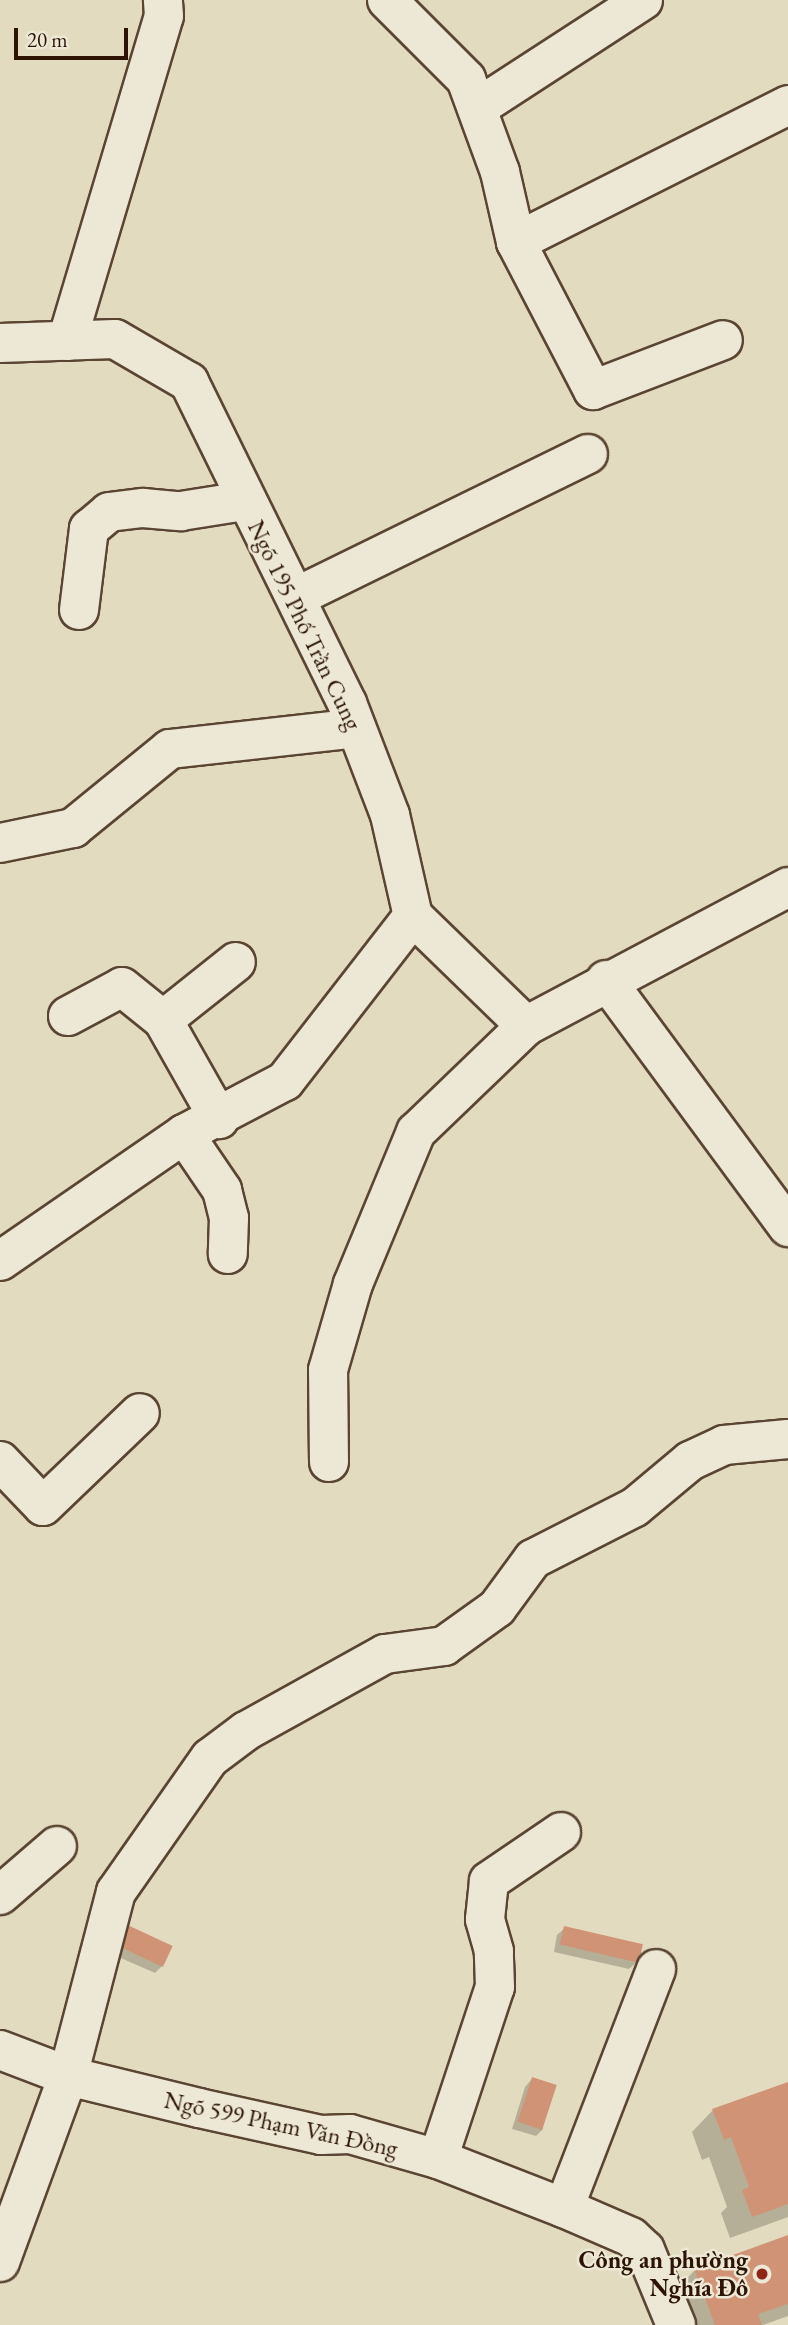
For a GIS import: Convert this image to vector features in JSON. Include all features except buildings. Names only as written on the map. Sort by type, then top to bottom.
[{"type":"lane","points":[[67,341],[164,16],[163,0]]},
{"type":"lane","points":[[387,0],[467,79],[500,172],[516,242],[593,390],[723,340]]},
{"type":"lane","points":[[477,108],[643,0]]},
{"type":"lane","points":[[516,242],[788,105]]},
{"type":"lane","name":"Ngõ 195 Phố Trần Cung","points":[[0,343],[115,339],[189,382],[244,501],[296,597],[356,727],[390,815],[413,916]]},
{"type":"lane","points":[[296,597],[588,454]]},
{"type":"lane","points":[[79,610],[89,529],[109,512],[142,508],[181,511],[244,501]]},
{"type":"lane","points":[[0,843],[73,828],[170,749],[356,727]]},
{"type":"lane","points":[[328,1462],[328,1370],[353,1284],[416,1132],[526,1026],[606,980],[788,887]]},
{"type":"lane","points":[[7,1244],[184,1134],[219,1119],[285,1081],[413,916],[526,1026]]},
{"type":"lane","points":[[163,1020],[236,962]]},
{"type":"lane","points":[[606,980],[788,1227]]},
{"type":"lane","points":[[68,1016],[122,987],[163,1020],[219,1119]]},
{"type":"lane","points":[[184,1134],[222,1190],[229,1218],[228,1254]]},
{"type":"lane","points":[[0,1461],[43,1506],[140,1413]]},
{"type":"lane","points":[[0,2262],[68,2076],[116,1892],[210,1758],[246,1731],[385,1654],[444,1646],[497,1608],[533,1559],[635,1507],[690,1461],[724,1445],[788,1439]]},
{"type":"lane","points":[[438,2159],[495,1987],[494,1951],[485,1919],[489,1881],[561,1832]]},
{"type":"lane","points":[[0,1895],[57,1846]]},
{"type":"lane","points":[[564,2208],[656,1969]]},
{"type":"lane","name":"Ngõ 599 Phạm Văn Đồng","points":[[0,2050],[68,2076],[321,2135],[350,2134],[438,2159],[564,2208],[631,2237],[645,2250],[676,2325]]},
{"type":"place","name":"Công an phường Nghĩa Đô","points":[[762,2274]]}]
